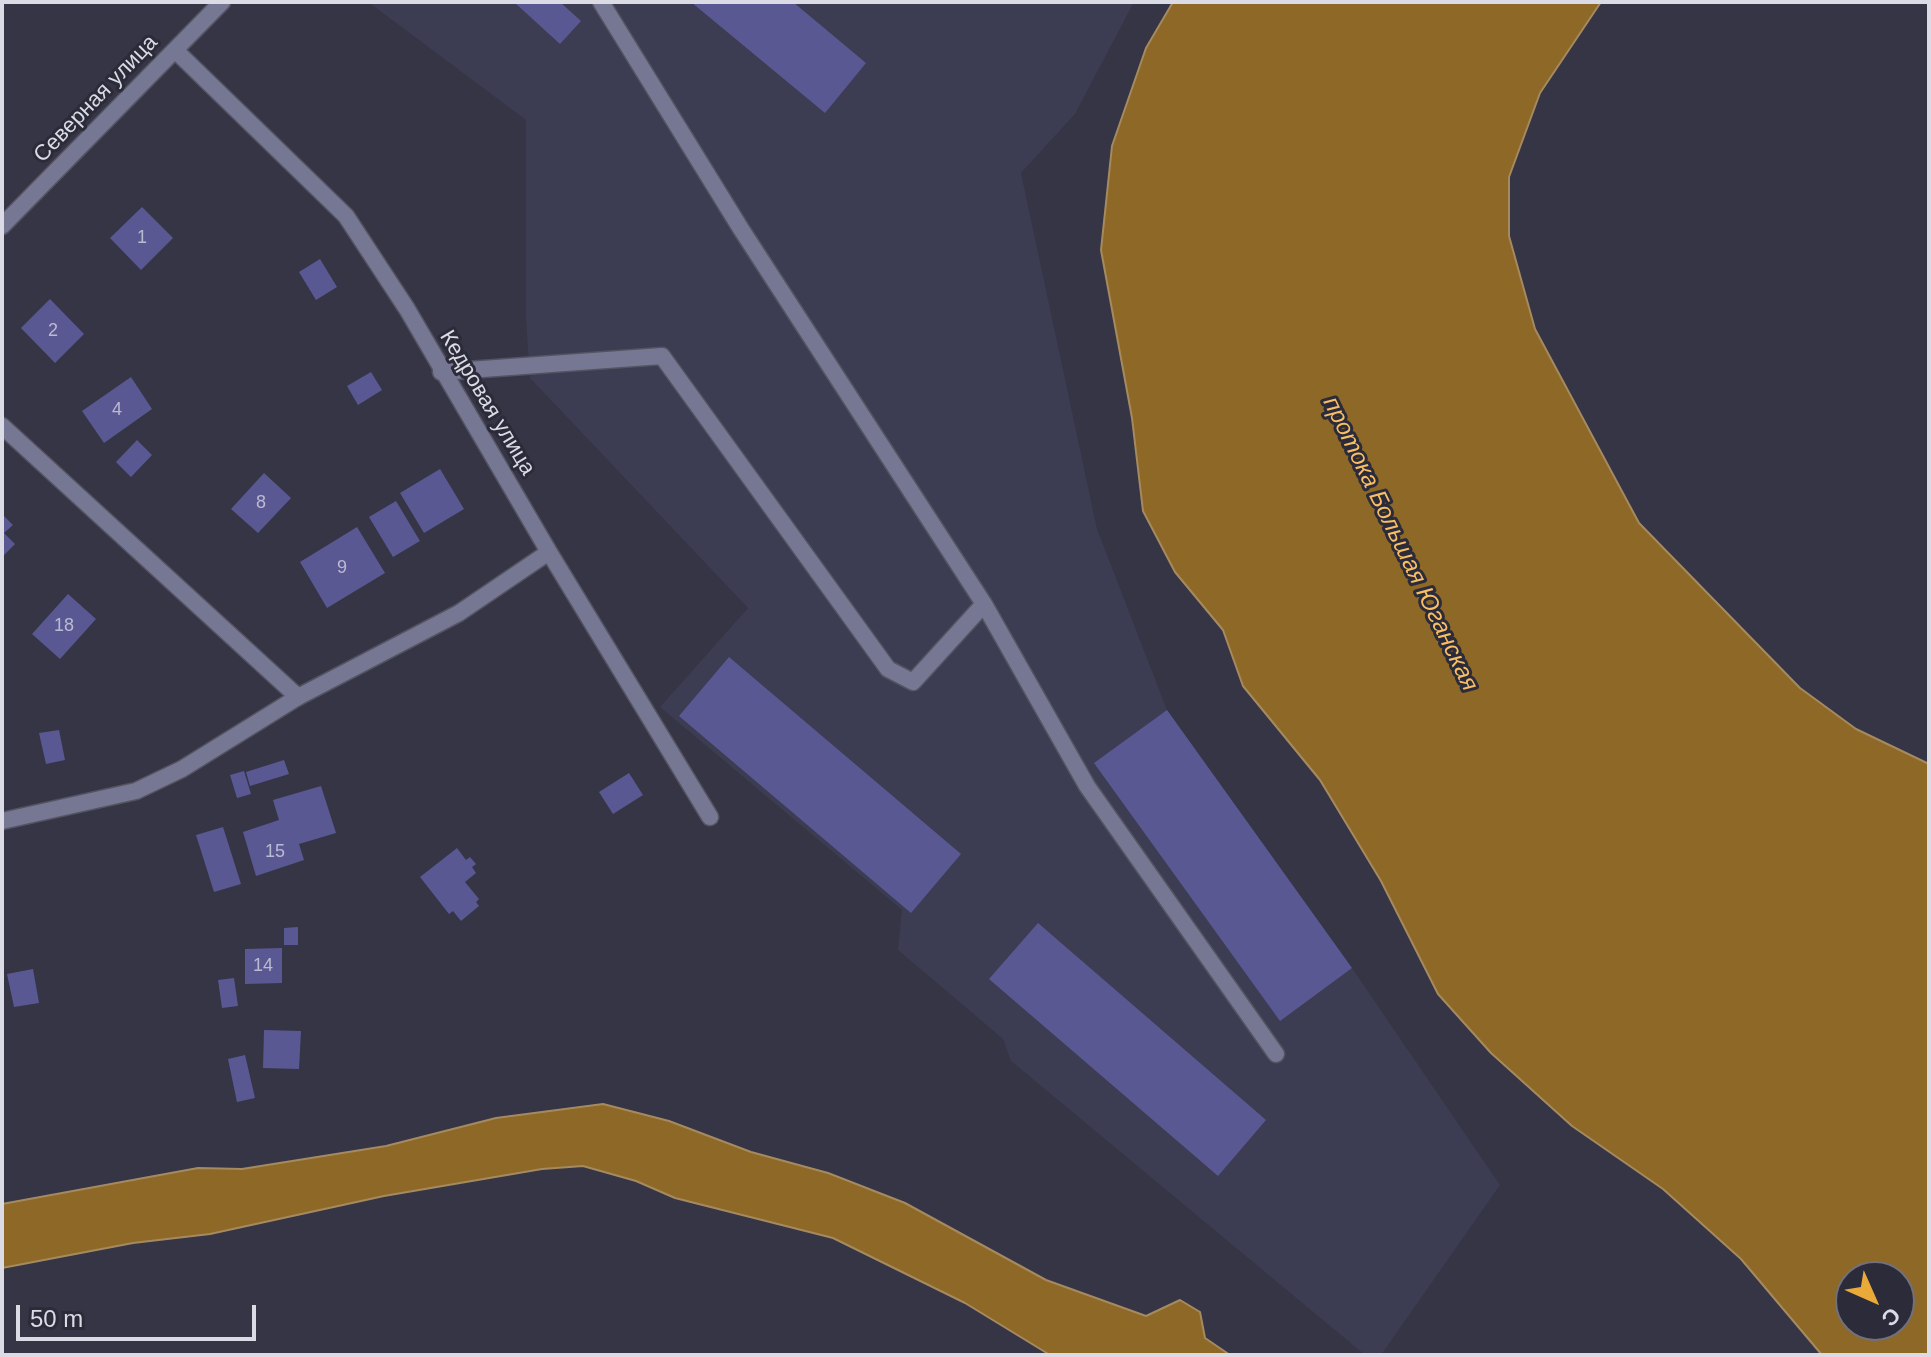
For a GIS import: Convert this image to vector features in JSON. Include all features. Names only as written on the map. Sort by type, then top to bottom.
[{"type":"street","name":"Северная улица","points":[[2,226],[222,2]]},
{"type":"street","points":[[601,2],[741,229],[984,604],[1087,786],[1276,1054]]},
{"type":"street","name":"Кедровая улица","points":[[175,50],[346,216],[407,309],[441,372],[710,817]]},
{"type":"street","points":[[441,372],[662,356],[888,669],[913,682],[984,604]]},
{"type":"street","points":[[2,426],[298,697]]},
{"type":"street","points":[[2,821],[136,791],[182,769],[298,697],[459,613],[549,552]]},
{"type":"shaded area","points":[[368,2],[1134,2],[1075,114],[1021,173],[1097,529],[1167,710],[1352,968],[1500,1185],[1381,1355],[1365,1355],[1011,1061],[1003,1039],[898,950],[902,910],[660,707],[748,608],[530,378],[526,320],[526,120]]},
{"type":"water","name":"протока Большая Юганская","points":[[1173,2],[1601,2],[1540,93],[1509,177],[1509,236],[1535,329],[1639,523],[1800,688],[1856,729],[1929,764],[1929,1355],[1822,1355],[1741,1259],[1663,1189],[1572,1126],[1491,1053],[1438,994],[1381,881],[1320,780],[1243,686],[1223,630],[1175,572],[1143,511],[1132,418],[1101,250],[1112,146],[1146,48]]},
{"type":"water","points":[[603,1104],[669,1121],[751,1152],[828,1173],[905,1203],[1046,1280],[1146,1316],[1180,1300],[1200,1312],[1205,1338],[1230,1355],[1050,1355],[965,1303],[833,1238],[675,1198],[636,1181],[583,1166],[542,1169],[384,1196],[210,1234],[133,1243],[2,1268],[2,1204],[198,1168],[242,1169],[386,1146],[496,1118]]},
{"type":"building","points":[[514,2],[560,2],[581,21],[560,44]]},
{"type":"building","points":[[691,2],[793,2],[866,63],[825,113]]},
{"type":"building","points":[[142,207],[173,238],[141,270],[110,238]]},
{"type":"building","points":[[320,259],[337,287],[316,300],[299,272]]},
{"type":"building","points":[[50,299],[84,334],[55,363],[21,328]]},
{"type":"building","points":[[371,372],[382,390],[358,405],[347,386]]},
{"type":"building","points":[[131,377],[152,409],[104,443],[82,411]]},
{"type":"building","points":[[137,440],[152,455],[131,477],[116,462]]},
{"type":"building","points":[[440,469],[464,509],[424,533],[400,493]]},
{"type":"building","points":[[264,473],[291,498],[258,533],[231,509]]},
{"type":"building","points":[[396,501],[420,541],[393,557],[369,517]]},
{"type":"building","points":[[2,514],[13,525],[4,533],[15,544],[2,557]]},
{"type":"building","points":[[357,527],[385,573],[327,608],[300,562]]},
{"type":"building","points":[[68,594],[96,619],[60,659],[32,634]]},
{"type":"building","points":[[729,657],[961,854],[911,913],[679,716]]},
{"type":"building","points":[[1167,710],[1352,968],[1280,1021],[1094,763]]},
{"type":"building","points":[[59,730],[65,760],[46,764],[39,733]]},
{"type":"building","points":[[284,760],[289,774],[250,786],[246,772]]},
{"type":"building","points":[[244,771],[251,794],[237,798],[230,775]]},
{"type":"building","points":[[629,773],[643,795],[613,814],[599,792]]},
{"type":"building","points":[[321,786],[336,833],[299,844],[304,860],[256,876],[243,832],[279,820],[273,800]]},
{"type":"building","points":[[223,827],[241,884],[214,892],[196,835]]},
{"type":"building","points":[[457,848],[466,860],[470,857],[476,864],[472,867],[476,873],[465,882],[479,899],[476,902],[479,906],[461,921],[453,911],[449,914],[420,877]]},
{"type":"building","points":[[1038,923],[1266,1120],[1218,1176],[989,979]]},
{"type":"building","points":[[298,927],[298,945],[284,945],[284,928]]},
{"type":"building","points":[[282,948],[282,983],[245,984],[245,949]]},
{"type":"building","points":[[33,969],[39,1003],[14,1007],[7,974]]},
{"type":"building","points":[[234,978],[238,1006],[222,1008],[218,980]]},
{"type":"building","points":[[264,1030],[301,1031],[299,1069],[263,1068]]},
{"type":"building","points":[[245,1055],[255,1098],[237,1102],[228,1059]]}]
